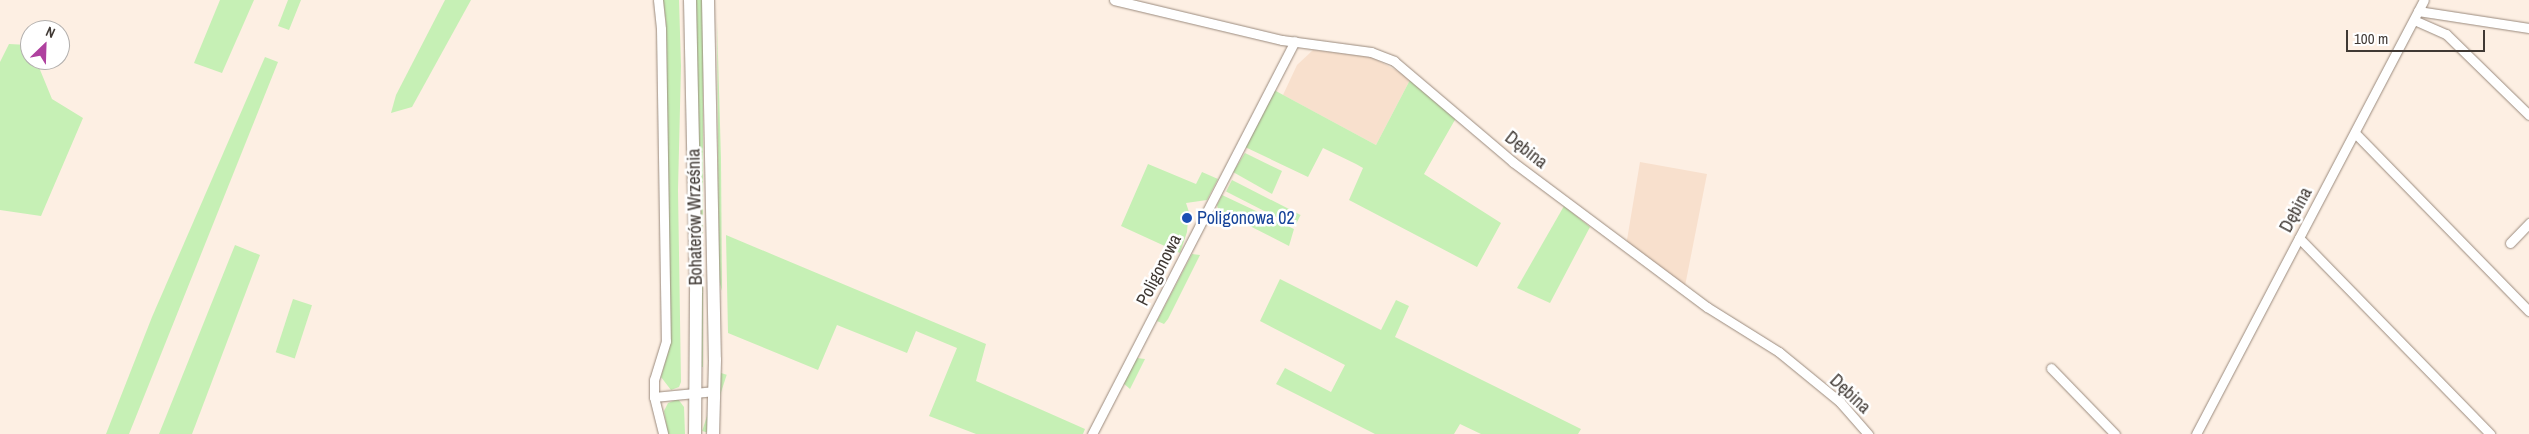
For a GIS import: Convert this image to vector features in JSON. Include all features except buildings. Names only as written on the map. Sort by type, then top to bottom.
[{"type":"main road","name":"Bohaterów Września","points":[[690,0],[695,434]]},
{"type":"main road","name":"Bohaterów Września","points":[[708,0],[715,391],[713,434]]},
{"type":"street","points":[[658,0],[661,29],[666,341],[654,380],[654,397],[663,434]]},
{"type":"street","name":"Dębina","points":[[1114,0],[1129,2],[1282,40],[1371,52],[1403,66],[1513,162],[1708,307],[1779,352],[1840,402],[1868,434]]},
{"type":"street","name":"Dębina","points":[[2196,434],[2356,133],[2424,0]]},
{"type":"street","points":[[2418,11],[2529,28]]},
{"type":"street","points":[[2414,20],[2446,34],[2529,115]]},
{"type":"street","points":[[1282,40],[1286,54]]},
{"type":"street","name":"Poligonowa","points":[[1092,434],[1286,54],[1295,41]]},
{"type":"street","points":[[2356,133],[2529,310]]},
{"type":"street","points":[[2510,243],[2529,223]]},
{"type":"street","points":[[2299,238],[2490,434]]},
{"type":"street","points":[[2050,368],[2115,434]]},
{"type":"street","points":[[654,397],[715,391]]},
{"type":"shaded area","points":[[1313,50],[1371,57],[1411,78],[1376,145],[1283,95],[1297,65]]},
{"type":"shaded area","points":[[1640,162],[1707,174],[1685,286],[1626,246]]},
{"type":"green space","points":[[220,0],[254,0],[222,73],[194,63]]},
{"type":"green space","points":[[288,0],[301,0],[289,30],[278,26]]},
{"type":"green space","points":[[445,0],[471,0],[412,107],[391,113],[396,95]]},
{"type":"green space","points":[[663,0],[679,0],[681,66],[678,190],[681,382],[679,387],[671,390],[661,377],[670,345],[666,22]]},
{"type":"green space","points":[[696,0],[703,0],[703,367],[696,367]]},
{"type":"green space","points":[[717,21],[721,159],[722,291],[719,280]]},
{"type":"green space","points":[[9,44],[20,45],[20,70],[40,70],[52,99],[83,118],[41,216],[0,210],[0,62]]},
{"type":"green space","points":[[265,57],[278,62],[129,434],[106,434],[152,317]]},
{"type":"green space","points":[[1411,78],[1456,118],[1424,174],[1501,223],[1477,267],[1349,200],[1363,168],[1356,164],[1323,148],[1308,177],[1245,147],[1274,90],[1376,145]]},
{"type":"green space","points":[[1245,153],[1282,171],[1272,194],[1233,172]]},
{"type":"green space","points":[[1148,164],[1196,184],[1202,172],[1218,179],[1207,200],[1186,203],[1189,212],[1184,212],[1184,220],[1188,220],[1187,232],[1180,253],[1121,226]]},
{"type":"green space","points":[[1232,180],[1301,215],[1295,227],[1226,192]]},
{"type":"green space","points":[[1222,195],[1294,229],[1289,246],[1228,215],[1223,224],[1217,205]]},
{"type":"green space","points":[[1564,206],[1590,227],[1550,303],[1517,288]]},
{"type":"green space","points":[[726,235],[986,344],[976,381],[1085,429],[1083,434],[976,434],[929,416],[957,348],[916,331],[907,353],[837,325],[818,370],[728,333]]},
{"type":"green space","points":[[235,245],[260,255],[192,434],[159,434]]},
{"type":"green space","points":[[1192,254],[1200,255],[1168,319],[1164,324],[1157,321]]},
{"type":"green space","points":[[1280,279],[1381,330],[1396,300],[1409,306],[1395,337],[1581,429],[1578,434],[1481,434],[1460,424],[1454,434],[1375,434],[1276,384],[1285,368],[1331,392],[1345,365],[1260,321]]},
{"type":"green space","points":[[293,299],[312,305],[295,358],[276,352]]},
{"type":"green space","points":[[1137,358],[1145,359],[1130,389],[1123,383]]},
{"type":"green space","points":[[721,373],[727,375],[708,433],[702,431]]},
{"type":"green space","points":[[678,399],[684,407],[685,434],[668,434],[664,411],[668,403]]},
{"type":"place","name":"Poligonowa 02","points":[[1187,218]]}]
